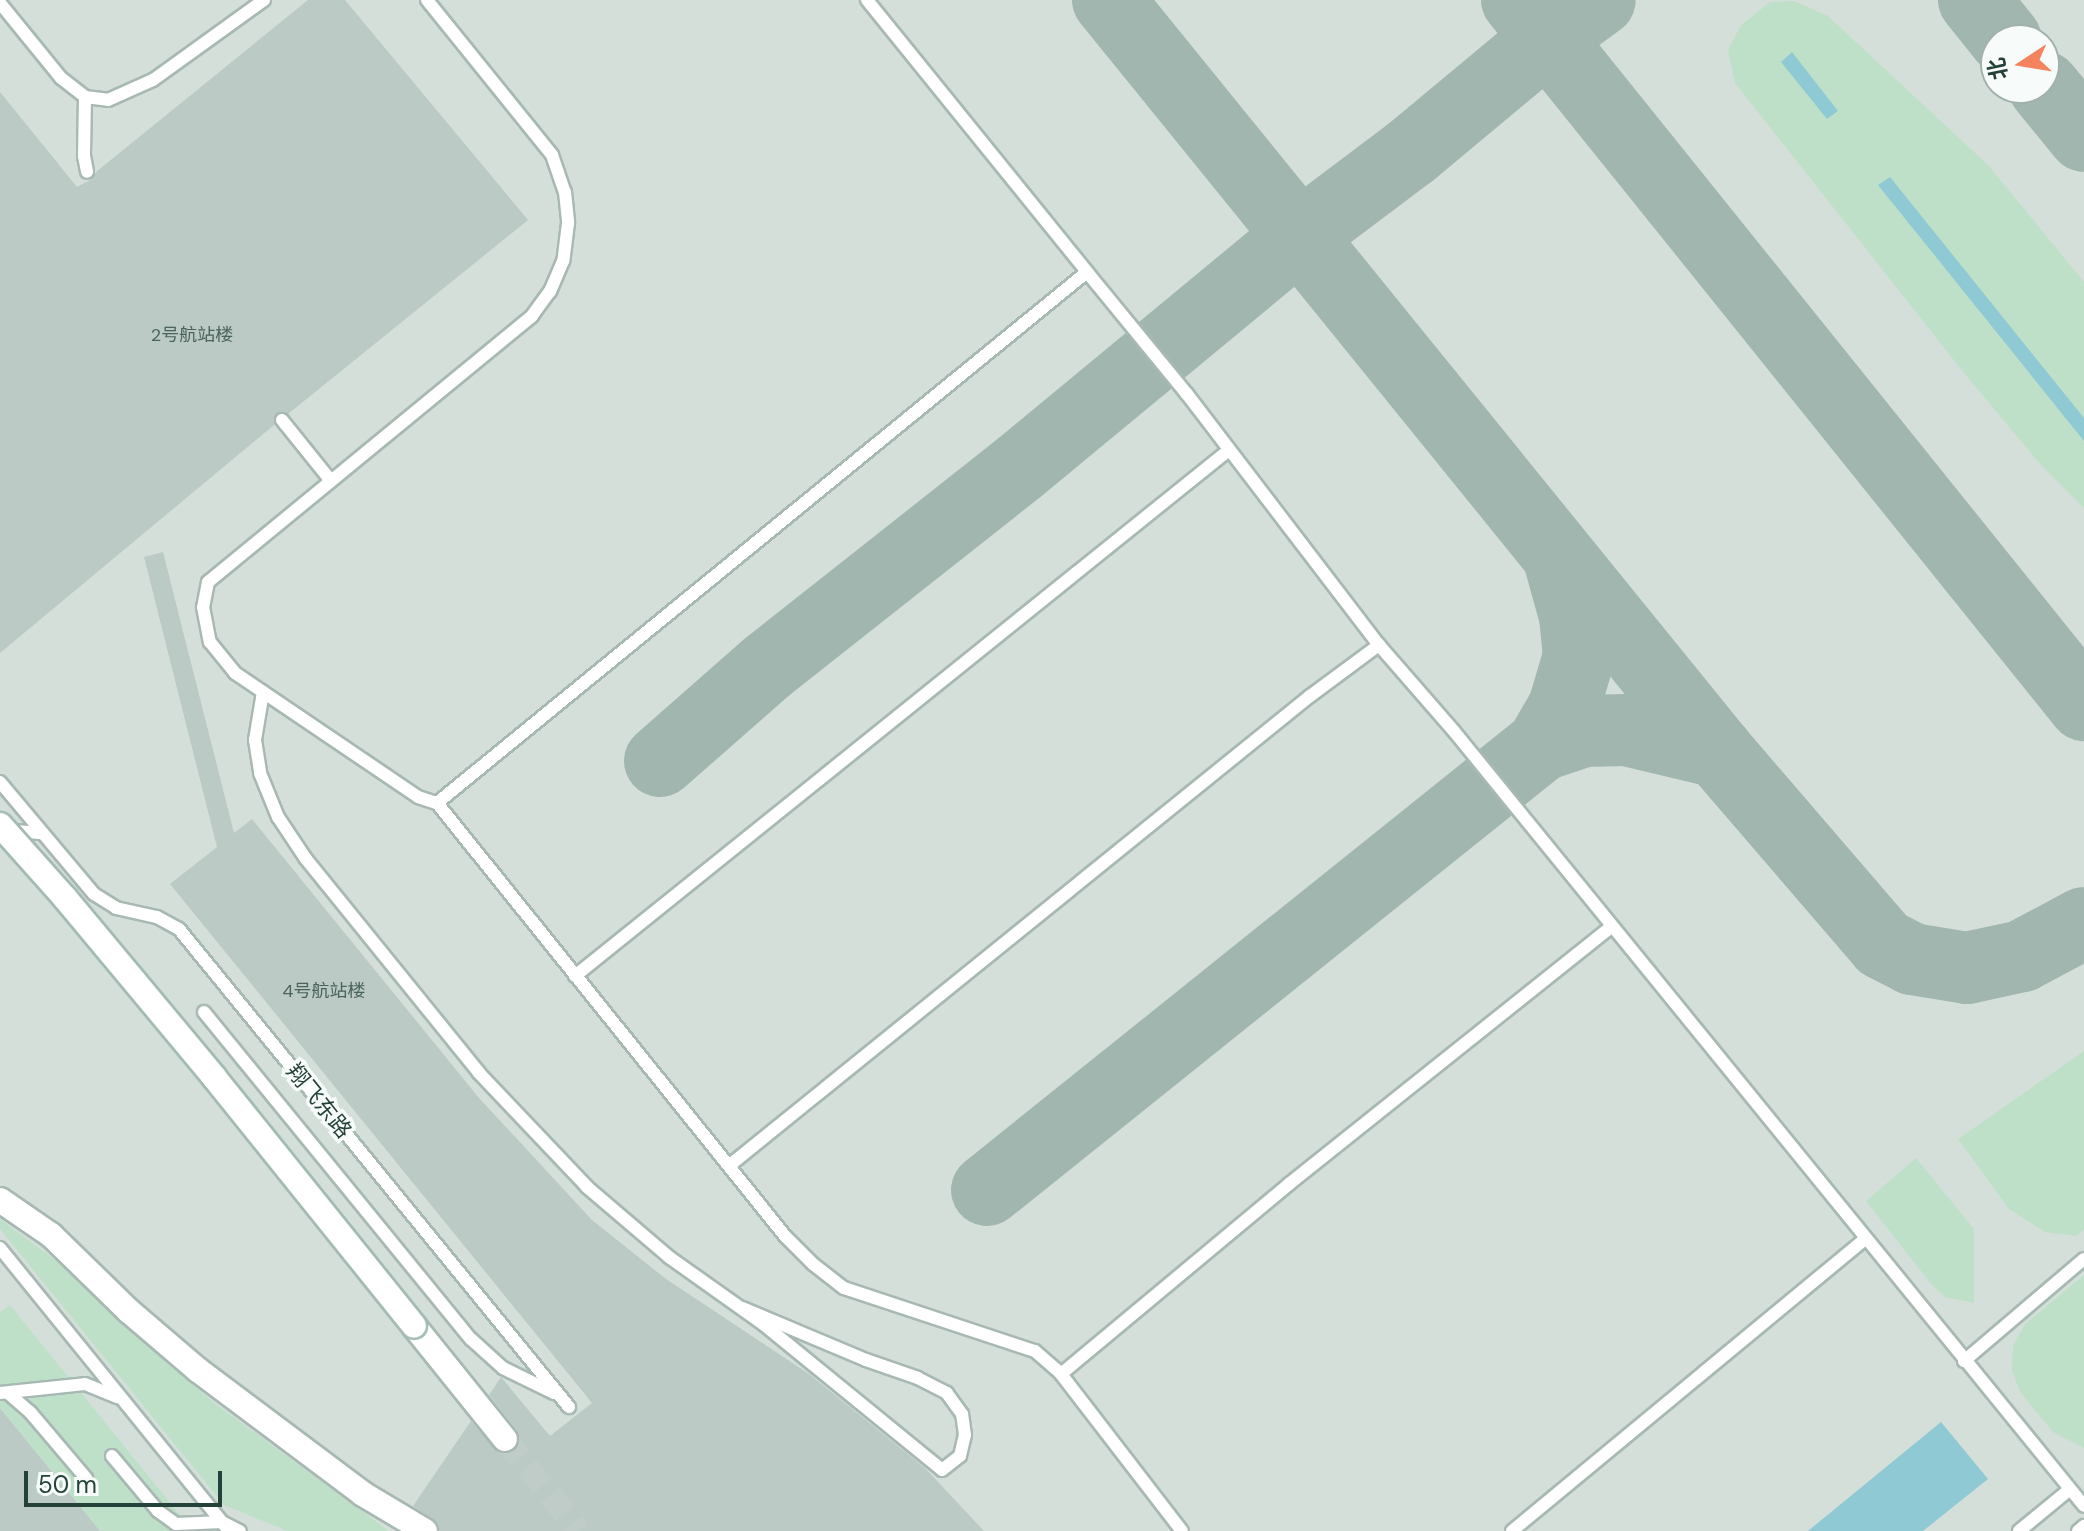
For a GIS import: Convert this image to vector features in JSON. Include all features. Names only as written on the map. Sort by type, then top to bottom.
[{"type":"main road","points":[[0,827],[184,1041],[505,1439]]},
{"type":"main road","points":[[0,1200],[51,1235],[130,1312],[198,1370],[363,1494],[425,1531]]},
{"type":"lane","points":[[0,3],[61,78],[85,97],[108,100],[153,80],[264,0]]},
{"type":"lane","points":[[427,0],[552,155],[565,192],[568,223],[563,261],[550,291],[532,316],[208,582],[203,607],[210,642],[235,673],[418,797],[437,803],[785,1236],[844,1288],[1035,1351],[1061,1374],[1182,1531]]},
{"type":"lane","points":[[867,0],[1229,450],[1379,645],[1453,730],[2084,1506]]},
{"type":"lane","points":[[85,97],[84,156],[87,172]]},
{"type":"lane","points":[[437,803],[1087,272]]},
{"type":"lane","points":[[282,420],[331,481]]},
{"type":"lane","points":[[575,976],[1229,450]]},
{"type":"lane","points":[[730,1165],[1310,696],[1379,645]]},
{"type":"lane","points":[[263,692],[255,740],[260,773],[278,817],[306,859],[479,1073],[587,1187],[669,1257],[742,1308],[942,1470],[960,1456],[965,1435],[962,1414],[947,1393],[918,1378],[866,1360],[742,1308]]},
{"type":"lane","name":"翔飞东路","points":[[0,782],[94,894],[116,908],[157,917],[179,929],[564,1402],[503,1368],[471,1339],[204,1012]]},
{"type":"lane","points":[[0,827],[42,833]]},
{"type":"lane","points":[[1061,1374],[1289,1184],[1611,927]]},
{"type":"lane","points":[[1512,1531],[1865,1239]]},
{"type":"lane","points":[[0,1248],[226,1526]]},
{"type":"lane","points":[[1964,1361],[2084,1259]]},
{"type":"lane","points":[[4,1393],[85,1384],[121,1398]]},
{"type":"lane","points":[[4,1393],[30,1412],[86,1478]]},
{"type":"lane","points":[[112,1456],[158,1511],[176,1524],[226,1526],[240,1531]]},
{"type":"lane","points":[[2019,1531],[2070,1489]]},
{"type":"lane","points":[[2078,1531],[2084,1526]]},
{"type":"shaded area","points":[[0,0],[2084,0],[2084,1531],[0,1531]]},
{"type":"green space","points":[[1794,1],[1828,16],[1989,166],[2084,282],[2084,508],[2040,464],[1964,373],[1735,83],[1728,50],[1741,25],[1770,2]]},
{"type":"green space","points":[[2084,1051],[2084,1230],[2076,1236],[2045,1232],[2009,1209],[1958,1139]]},
{"type":"green space","points":[[1916,1158],[1974,1229],[1974,1303],[1945,1297],[1932,1285],[1866,1201]]},
{"type":"green space","points":[[0,1219],[70,1271],[170,1366],[217,1405],[389,1531],[287,1531],[224,1505],[0,1229]]},
{"type":"green space","points":[[2084,1275],[2084,1448],[2053,1432],[2020,1392],[2012,1370],[2013,1346],[2025,1324]]},
{"type":"green space","points":[[10,1305],[193,1531],[100,1531],[0,1408],[0,1312]]},
{"type":"water","points":[[1792,52],[1838,111],[1827,119],[1781,62]]},
{"type":"water","points":[[1890,177],[2084,418],[2084,441],[1878,185]]},
{"type":"water","points":[[1941,1422],[1988,1479],[1923,1531],[1808,1531]]},
{"type":"building","points":[[308,0],[345,0],[528,220],[288,414],[276,414],[274,425],[0,653],[0,92],[77,187],[92,179],[96,172]]},
{"type":"building","points":[[163,552],[234,833],[252,819],[479,1098],[592,1220],[666,1279],[809,1374],[925,1468],[984,1531],[440,1531],[433,1519],[413,1506],[471,1421],[499,1453],[508,1454],[519,1445],[517,1430],[489,1395],[501,1377],[550,1436],[592,1403],[170,884],[217,847],[144,557]]},
{"type":"building","points":[[0,1408],[100,1531],[0,1531]]},
{"type":"taxiway","points":[[1108,0],[1718,752],[1883,944],[1912,959],[1967,968],[2022,956],[2084,923]]},
{"type":"taxiway","points":[[1517,0],[2084,705]]},
{"type":"taxiway","points":[[660,761],[767,667],[1019,468],[1298,237],[1411,152],[1548,38],[1600,0]]},
{"type":"taxiway","points":[[1974,0],[1993,24]]},
{"type":"taxiway","points":[[2058,104],[2084,136]]},
{"type":"taxiway","points":[[987,1190],[1542,745],[1564,707],[1579,656],[1575,616],[1560,562]]},
{"type":"taxiway","points":[[1542,745],[1584,731],[1626,730],[1718,752]]},
{"type":"tunnel","points":[[505,1439],[579,1531]]}]
